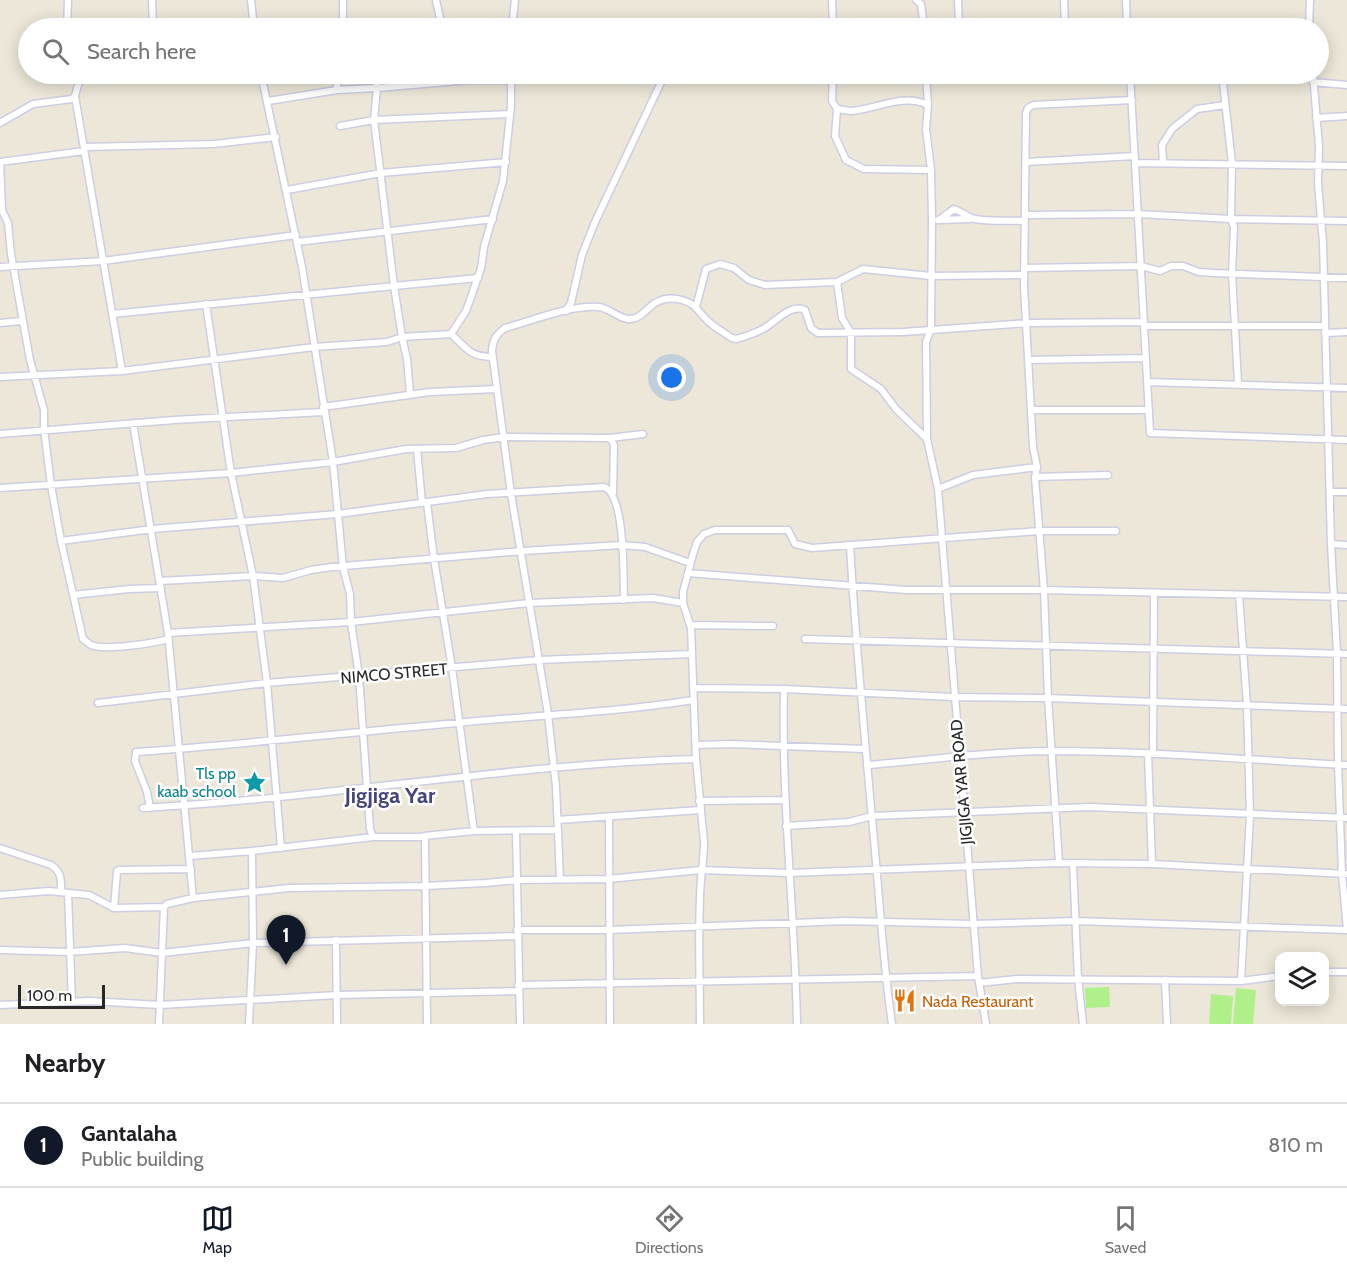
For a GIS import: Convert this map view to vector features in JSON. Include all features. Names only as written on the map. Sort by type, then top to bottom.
[{"type":"street","points":[[67,18],[68,0]]},
{"type":"street","points":[[152,0],[153,18]]},
{"type":"street","points":[[251,0],[253,18]]},
{"type":"street","points":[[343,0],[343,18]]},
{"type":"street","points":[[436,0],[440,18]]},
{"type":"street","points":[[513,18],[515,0]]},
{"type":"street","points":[[832,0],[833,18]]},
{"type":"street","points":[[958,0],[959,18]]},
{"type":"street","points":[[1064,0],[1065,18]]},
{"type":"street","points":[[1125,0],[1126,18]]},
{"type":"street","points":[[1310,0],[1310,18]]},
{"type":"street","points":[[919,1],[922,18]]},
{"type":"street","points":[[1329,83],[1347,85]]},
{"type":"street","points":[[78,84],[75,96],[122,371]]},
{"type":"street","points":[[264,84],[307,294],[323,410],[333,462],[343,567],[350,594],[351,622],[359,676],[373,837]]},
{"type":"street","points":[[337,84],[337,90]]},
{"type":"street","points":[[376,84],[374,120],[410,394]]},
{"type":"street","points":[[268,100],[337,90],[424,84]]},
{"type":"street","points":[[450,334],[466,310],[478,278],[503,181],[511,84]]},
{"type":"street","points":[[566,311],[571,303],[582,255],[595,222],[660,84]]},
{"type":"street","points":[[833,84],[832,102],[837,109],[835,136],[846,160],[864,169],[931,170]]},
{"type":"street","name":"JIGJIGA YAR ROAD","points":[[926,84],[927,137],[935,220],[931,276],[931,329],[926,342],[927,440],[938,489],[953,697],[978,980],[986,1024]]},
{"type":"street","points":[[1131,84],[1150,433],[1155,435],[1347,440]]},
{"type":"street","points":[[1223,84],[1232,163],[1231,219],[1234,227],[1232,273],[1238,383]]},
{"type":"street","points":[[0,950],[69,952],[124,948],[162,953],[253,943],[882,921],[973,924],[1076,921],[1347,930],[1343,818],[1338,764],[1337,654],[1331,544],[1322,221],[1313,84]]},
{"type":"street","points":[[0,123],[33,104],[72,99],[75,96]]},
{"type":"street","points":[[837,109],[851,111],[906,100],[917,100],[927,105]]},
{"type":"street","points":[[1059,862],[1024,275],[1026,113],[1031,105],[1132,100]]},
{"type":"street","points":[[1163,163],[1162,145],[1172,129],[1197,109],[1226,105]]},
{"type":"street","points":[[340,126],[374,120],[510,114]]},
{"type":"street","points":[[1316,118],[1347,116]]},
{"type":"street","points":[[276,137],[214,144],[84,149],[0,162],[2,210],[8,223],[22,321],[44,410],[51,486],[83,639],[90,645],[99,647],[136,645],[168,636],[351,622],[530,603],[653,598],[683,603]]},
{"type":"street","points":[[1026,162],[1136,159],[1163,163],[1347,166]]},
{"type":"street","points":[[287,190],[381,173],[506,162]]},
{"type":"street","points":[[935,220],[954,210],[978,219],[1139,214],[1231,219],[1347,221]]},
{"type":"street","points":[[0,267],[103,261],[493,219]]},
{"type":"street","points":[[696,307],[706,269],[720,264],[734,268],[748,280],[765,285],[837,282],[863,268],[931,276],[1024,275]]},
{"type":"street","points":[[1024,268],[1141,266],[1160,271],[1171,266],[1183,266],[1199,272],[1347,278]]},
{"type":"street","points":[[112,314],[478,278]]},
{"type":"street","points":[[837,282],[842,318],[850,333],[851,369],[881,389],[896,409],[927,440]]},
{"type":"street","points":[[560,879],[558,820],[548,714],[511,494],[505,436],[492,357],[493,342],[497,334],[505,328],[566,311],[601,307],[622,318],[631,319],[664,299],[670,298],[688,302],[696,307],[708,321],[732,338],[743,337],[764,328],[797,308],[805,310],[811,328],[818,333],[903,332],[1027,323],[1325,326]]},
{"type":"street","points":[[206,304],[231,473],[253,576],[267,683],[281,848]]},
{"type":"street","points":[[0,323],[22,321]]},
{"type":"street","points":[[1325,333],[1347,332]]},
{"type":"street","points":[[0,377],[122,371],[315,347],[387,342],[402,337],[450,334],[472,354],[492,357]]},
{"type":"street","points":[[1029,360],[1145,358]]},
{"type":"street","points":[[1147,382],[1347,387]]},
{"type":"street","points":[[0,434],[323,410],[410,394],[497,389]]},
{"type":"street","points":[[1031,410],[1149,410]]},
{"type":"street","points":[[133,423],[168,636],[193,898]]},
{"type":"street","points":[[0,488],[231,473],[333,462],[417,449],[456,448],[505,436],[610,438],[643,434]]},
{"type":"street","points":[[610,438],[614,445],[613,494]]},
{"type":"street","points":[[417,449],[424,503],[444,613],[474,831]]},
{"type":"street","points":[[938,489],[973,476],[1036,467]]},
{"type":"street","points":[[1035,477],[1108,475]]},
{"type":"street","points":[[61,541],[152,529],[338,514],[477,495],[598,487],[609,489],[618,505],[624,600]]},
{"type":"street","points":[[1330,492],[1347,492]]},
{"type":"street","points":[[700,1024],[700,870],[704,848],[696,759],[690,625],[683,603],[683,592],[697,542],[704,534],[715,530],[784,529],[788,530],[795,544],[812,549],[1039,531],[1116,531]]},
{"type":"street","points":[[1331,544],[1347,545]]},
{"type":"street","points":[[73,595],[253,576],[283,578],[311,570],[522,550],[622,545],[645,547],[690,563]]},
{"type":"street","points":[[850,545],[855,640],[882,921],[885,979],[892,1024]]},
{"type":"street","points":[[688,573],[852,587],[946,592],[1044,590],[1347,597]]},
{"type":"street","points":[[1152,864],[1150,754],[1154,593]]},
{"type":"street","points":[[1239,596],[1247,705],[1250,815],[1241,981]]},
{"type":"street","points":[[690,625],[773,626]]},
{"type":"street","points":[[805,639],[1347,654]]},
{"type":"street","name":"NIMCO STREET","points":[[98,702],[267,683],[539,660],[692,654]]},
{"type":"street","points":[[693,688],[784,689],[861,694],[1152,701],[1347,709]]},
{"type":"street","points":[[784,689],[782,746],[797,1024]]},
{"type":"street","points":[[693,700],[634,709],[548,714],[363,733],[136,752],[135,761],[147,792],[147,808],[276,798],[369,786],[554,768],[634,761],[696,759]]},
{"type":"street","points":[[696,745],[731,744],[865,749]]},
{"type":"street","points":[[867,765],[1052,751],[1347,765]]},
{"type":"street","points":[[699,801],[785,800]]},
{"type":"street","points":[[786,826],[849,822],[872,816],[1090,807],[1343,818]]},
{"type":"street","points":[[558,820],[700,810]]},
{"type":"street","points":[[609,818],[610,1024]]},
{"type":"street","points":[[190,856],[373,837],[424,836],[474,831],[558,830]]},
{"type":"street","points":[[516,831],[520,1024]]},
{"type":"street","points":[[424,836],[426,839],[427,1024]]},
{"type":"street","points":[[0,848],[51,865],[57,868],[61,875],[65,892],[72,1002]]},
{"type":"street","points":[[249,1024],[253,943],[252,851]]},
{"type":"street","points":[[0,895],[65,892],[89,895],[114,908],[164,907],[167,904],[193,898],[321,887],[425,886],[517,880],[608,879],[700,870],[789,873],[1059,862],[1152,864],[1345,874]]},
{"type":"street","points":[[1072,863],[1078,979],[1083,1024]]},
{"type":"street","points":[[114,908],[117,871],[191,869]]},
{"type":"street","points":[[159,1024],[164,907]]},
{"type":"street","points":[[336,940],[337,1024]]},
{"type":"street","points":[[1329,972],[1347,972]]},
{"type":"street","points":[[0,1005],[72,1002],[160,1005],[337,995],[699,981],[1078,979],[1241,981],[1275,977]]},
{"type":"street","points":[[1165,980],[1167,1024]]},
{"type":"green space","points":[[1109,987],[1110,1007],[1086,1008],[1085,988]]},
{"type":"green space","points":[[1236,988],[1256,990],[1253,1024],[1233,1024]]},
{"type":"green space","points":[[1211,994],[1233,996],[1231,1024],[1209,1024]]},
{"type":"place","name":"Tls pp kaab school","points":[[254,782]]},
{"type":"place","name":"Gantalaha","points":[[286,965]]},
{"type":"place","name":"Nada Restaurant","points":[[904,1001]]},
{"type":"district","name":"Jigjiga Yar","points":[[390,795]]}]
